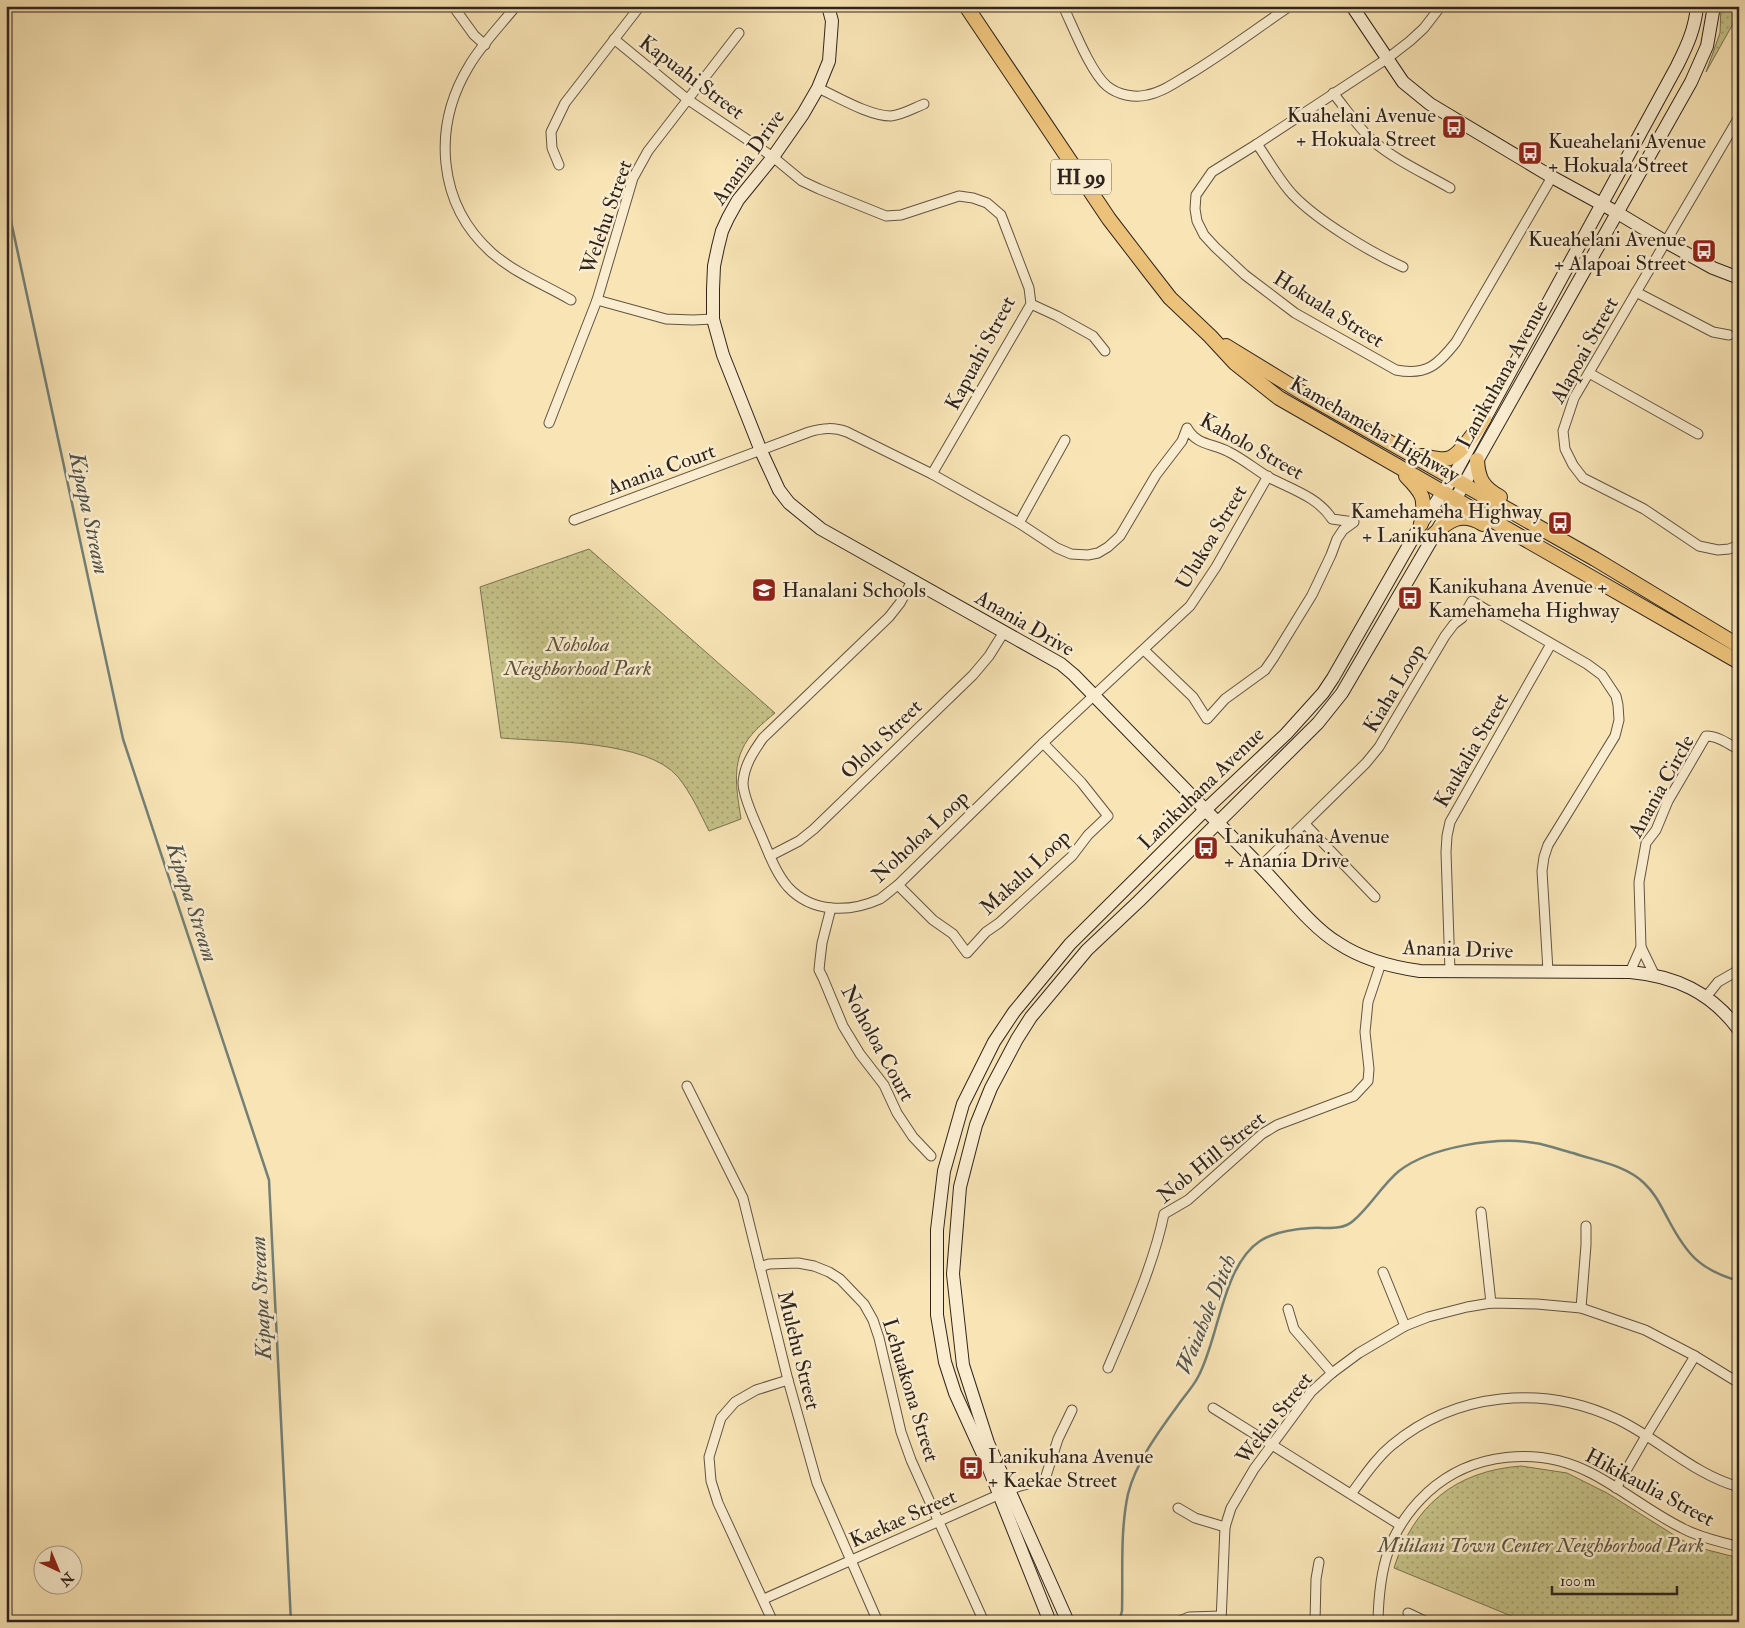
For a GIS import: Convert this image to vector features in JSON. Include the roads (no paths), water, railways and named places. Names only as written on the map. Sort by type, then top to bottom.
[{"type":"main road","name":"Kamehameha Highway","points":[[966,6],[1115,226],[1170,298],[1236,363],[1279,398],[1739,662]]},
{"type":"main road","name":"Kamehameha Highway","points":[[1210,336],[1306,395],[1594,559],[1739,646]]},
{"type":"main road","points":[[1408,452],[1445,460],[1451,458],[1460,451],[1484,419]]},
{"type":"main road","points":[[1477,460],[1479,476],[1485,487],[1594,559]]},
{"type":"main road","points":[[1394,465],[1416,486],[1422,496],[1423,511],[1421,524]]},
{"type":"main road","points":[[1433,535],[1444,524],[1467,517],[1476,520],[1531,552],[1617,593]]},
{"type":"street","points":[[454,6],[462,21],[485,45]]},
{"type":"street","points":[[516,6],[469,65],[456,91],[446,125],[445,167],[454,199],[464,219],[492,253],[508,265],[571,300]]},
{"type":"street","points":[[559,164],[552,148],[552,132],[564,103],[640,6]]},
{"type":"street","name":"Anania Drive","points":[[828,6],[832,21],[829,61],[818,88],[803,114],[773,157],[738,200],[722,231],[714,266],[713,319],[723,355],[761,451],[779,490],[789,503],[821,529],[1061,664],[1204,811],[1261,866],[1307,916],[1336,942],[1355,954],[1398,968],[1420,971],[1630,972],[1654,974],[1678,981],[1706,997],[1730,1018],[1739,1030]]},
{"type":"street","points":[[1063,6],[1096,74],[1108,86],[1120,94],[1131,96],[1146,96],[1165,89],[1201,67],[1290,6]]},
{"type":"street","points":[[1352,6],[1403,82],[1430,104],[1666,242],[1713,268],[1739,278]]},
{"type":"street","name":"Hokuala Street","points":[[1441,6],[1424,28],[1388,58],[1212,172],[1196,195],[1195,209],[1197,221],[1204,234],[1215,248],[1246,275],[1295,313],[1396,370],[1422,371],[1435,365],[1456,342],[1552,177]]},
{"type":"street","name":"Lanikuhana Avenue","points":[[1050,1622],[1003,1493],[963,1365],[953,1274],[960,1187],[976,1125],[991,1088],[1031,1017],[1088,950],[1218,824],[1332,707],[1342,694],[1454,499],[1457,482],[1484,419],[1689,42],[1695,24],[1697,6]]},
{"type":"street","name":"Lanikuhana Avenue","points":[[1068,1622],[985,1459],[955,1393],[945,1362],[937,1315],[937,1230],[944,1171],[964,1104],[994,1042],[1014,1012],[1070,944],[1204,811],[1286,734],[1323,693],[1344,661],[1441,492],[1457,482],[1477,460],[1691,82],[1707,46],[1714,6]]},
{"type":"street","name":"Welehu Street","points":[[549,423],[597,300],[633,178],[648,151],[739,33]]},
{"type":"street","name":"Kapuahi Street","points":[[614,39],[687,99],[773,157],[802,181],[886,216],[901,215],[945,199],[960,196],[973,198],[987,204],[1001,215],[1029,288],[1031,304],[932,474]]},
{"type":"street","points":[[818,88],[859,108],[891,116],[924,104]]},
{"type":"street","points":[[1333,93],[1358,125],[1380,146],[1450,188]]},
{"type":"street","name":"Alapoai Street","points":[[1739,117],[1574,398],[1563,431],[1565,449],[1573,465],[1583,478],[1644,509],[1699,546],[1718,550],[1730,549],[1739,545]]},
{"type":"street","points":[[1257,144],[1293,195],[1318,216],[1381,257],[1403,267]]},
{"type":"street","points":[[1636,292],[1713,332],[1730,335]]},
{"type":"street","points":[[597,300],[666,319],[713,319]]},
{"type":"street","points":[[1031,304],[1093,336],[1105,351]]},
{"type":"street","points":[[1589,373],[1698,434]]},
{"type":"street","name":"Kaholo Street","points":[[761,451],[822,428],[836,428],[848,432],[932,474],[1019,523],[1043,540],[1071,554],[1088,555],[1098,553],[1120,536],[1156,476],[1182,441],[1187,428],[1197,440],[1229,451],[1268,476],[1326,508],[1332,518],[1354,522],[1343,530],[1337,539],[1332,555],[1312,595],[1265,670],[1225,700],[1207,719],[1193,698],[1144,650]]},
{"type":"street","points":[[1019,523],[1065,440]]},
{"type":"street","name":"Anania Court","points":[[574,520],[761,451]]},
{"type":"street","name":"Ulukoa Street","points":[[1094,696],[1190,606],[1201,591],[1268,476]]},
{"type":"street","name":"Noholoa Loop","points":[[912,581],[900,603],[889,617],[763,738],[754,750],[746,768],[743,785],[753,816],[770,856],[788,887],[801,898],[815,905],[831,908],[850,908],[881,898],[898,885],[1043,743],[1094,696]]},
{"type":"street","name":"Kiaha Loop","points":[[1261,866],[1366,763],[1379,747],[1445,636],[1454,624],[1462,618],[1472,601],[1487,610],[1502,615],[1587,664],[1602,674],[1616,696],[1619,720],[1615,736],[1548,845],[1544,857],[1542,871],[1548,971]]},
{"type":"street","name":"Ololu Street","points":[[770,856],[799,841],[814,830],[973,675],[989,656],[1004,632]]},
{"type":"street","name":"Kaukalia Street","points":[[1450,971],[1446,852],[1446,836],[1450,822],[1551,644]]},
{"type":"street","name":"Anania Circle","points":[[1630,972],[1641,947],[1640,882],[1646,844],[1656,830],[1668,802],[1706,736],[1712,736],[1739,750]]},
{"type":"street","name":"Makalu Loop","points":[[898,885],[933,920],[953,934],[967,953],[986,932],[999,924],[1072,856],[1088,835],[1108,816],[1081,782],[1043,743]]},
{"type":"street","points":[[1305,824],[1375,897]]},
{"type":"street","name":"Noholoa Court","points":[[831,908],[822,944],[819,970],[822,978],[843,1026],[860,1054],[884,1086],[897,1113],[913,1138],[931,1156]]},
{"type":"street","name":"Anania Circle","points":[[1641,947],[1654,974]]},
{"type":"street","name":"Nob Hill Street","points":[[1108,1368],[1135,1306],[1164,1214],[1188,1200],[1262,1134],[1277,1125],[1354,1096],[1368,1081],[1369,1069],[1365,1032],[1368,1002],[1381,963]]},
{"type":"street","points":[[1706,997],[1718,982],[1739,970]]},
{"type":"street","name":"Mulehu Street","points":[[687,1086],[743,1198],[788,1380],[817,1483],[878,1622]]},
{"type":"street","points":[[1481,1212],[1491,1304]]},
{"type":"street","points":[[1581,1308],[1586,1226]]},
{"type":"street","name":"Lehuakona Street","points":[[760,1267],[770,1264],[798,1263],[814,1266],[840,1279],[864,1304],[873,1320],[879,1338],[901,1432],[911,1460],[984,1622]]},
{"type":"street","points":[[1383,1272],[1405,1326]]},
{"type":"street","name":"Wekiu Street","points":[[1221,1619],[1225,1527],[1231,1508],[1254,1469],[1311,1392],[1358,1353],[1405,1326],[1428,1317],[1467,1307],[1491,1304],[1537,1304],[1581,1308],[1646,1330],[1695,1356],[1739,1383]]},
{"type":"street","points":[[1288,1309],[1294,1329],[1332,1373]]},
{"type":"street","points":[[1616,1488],[1695,1356]]},
{"type":"street","points":[[773,1622],[718,1503],[712,1481],[710,1457],[718,1426],[735,1402],[756,1390],[788,1380]]},
{"type":"street","points":[[1351,1494],[1374,1461],[1392,1445],[1418,1427],[1437,1417],[1468,1405],[1503,1398],[1532,1397],[1570,1403],[1618,1420],[1720,1482],[1739,1487]]},
{"type":"street","points":[[1213,1408],[1400,1525]]},
{"type":"street","name":"Kaekae Street","points":[[764,1599],[850,1559],[1003,1493],[1045,1479],[1058,1439],[1072,1410]]},
{"type":"street","name":"Hikikaulia Street","points":[[1378,1622],[1384,1562],[1400,1525],[1420,1500],[1437,1484],[1467,1467],[1496,1459],[1525,1456],[1545,1458],[1590,1472],[1680,1527],[1700,1537],[1739,1547]]},
{"type":"street","points":[[1178,1508],[1194,1518],[1225,1527]]},
{"type":"street","points":[[1316,1622],[1316,1579],[1319,1562]]},
{"type":"street","points":[[1408,1613],[1428,1622]]},
{"type":"street","points":[[1177,1622],[1189,1617],[1221,1619]]},
{"type":"waterway","name":"Kipapa Stream","points":[[6,198],[123,739],[269,1180],[291,1622]]},
{"type":"waterway","name":"Waiahole Ditch","points":[[1119,1622],[1122,1611],[1122,1552],[1125,1508],[1132,1482],[1150,1445],[1198,1377],[1205,1361],[1229,1285],[1237,1267],[1247,1252],[1260,1241],[1278,1233],[1291,1230],[1333,1228],[1349,1224],[1399,1171],[1428,1156],[1464,1145],[1483,1142],[1520,1141],[1545,1145],[1601,1161],[1637,1177],[1655,1195],[1675,1232],[1689,1252],[1704,1266],[1714,1272],[1739,1281]]},
{"type":"place","name":"Kuahelani Avenue + Hokuala Street","points":[[1454,127]]},
{"type":"place","name":"Kueahelani Avenue + Hokuala Street","points":[[1530,153]]},
{"type":"place","name":"Kueahelani Avenue + Alapoai Street","points":[[1704,251]]},
{"type":"place","name":"Kamehameha Highway + Lanikuhana Avenue","points":[[1560,523]]},
{"type":"place","name":"Hanalani Schools","points":[[764,590]]},
{"type":"place","name":"Kanikuhana Avenue + Kamehameha Highway","points":[[1410,598]]},
{"type":"place","name":"Lanikuhana Avenue + Anania Drive","points":[[1206,848]]},
{"type":"place","name":"Lanikuhana Avenue + Kaekae Street","points":[[971,1468]]},
{"type":"park label","name":"Noholoa Neighborhood Park","points":[[578,656]]},
{"type":"park label","name":"Mililani Town Center Neighborhood Park","points":[[1541,1545]]}]
